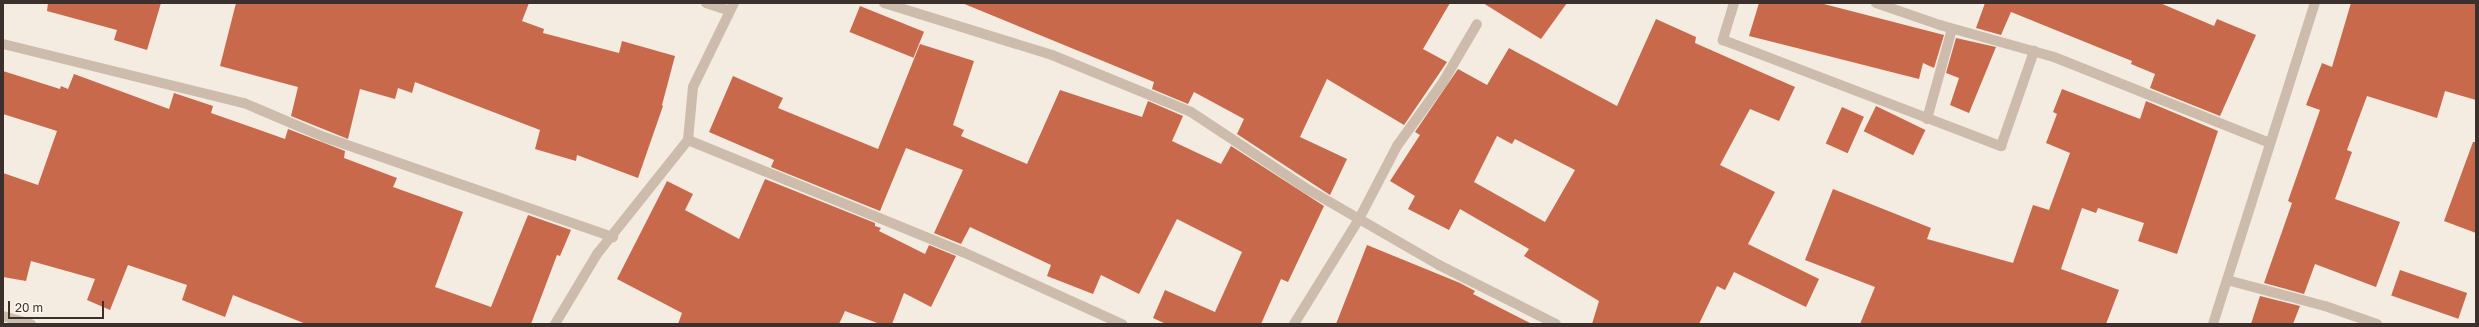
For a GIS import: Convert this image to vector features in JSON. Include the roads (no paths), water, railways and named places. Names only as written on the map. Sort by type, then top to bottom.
[{"type":"street","points":[[555,324],[597,254],[613,237],[688,140],[693,87],[732,7],[706,3]]},
{"type":"street","points":[[884,3],[1052,55],[1191,112],[1309,190],[1439,265],[1556,324]]},
{"type":"street","points":[[1734,3],[1723,40],[2001,146],[2034,51]]},
{"type":"street","points":[[1876,3],[1952,29],[2054,57],[2270,143]]},
{"type":"street","points":[[2213,324],[2315,3]]},
{"type":"street","points":[[1294,324],[1359,219],[1397,146],[1443,82],[1477,24]]},
{"type":"street","points":[[1928,118],[1952,29]]},
{"type":"street","points":[[3,44],[244,103],[324,137],[613,237]]},
{"type":"street","points":[[688,140],[963,252],[1122,324]]},
{"type":"street","points":[[2227,280],[2326,306],[2377,324]]},
{"type":"street","points":[[3,316],[31,324]]}]
